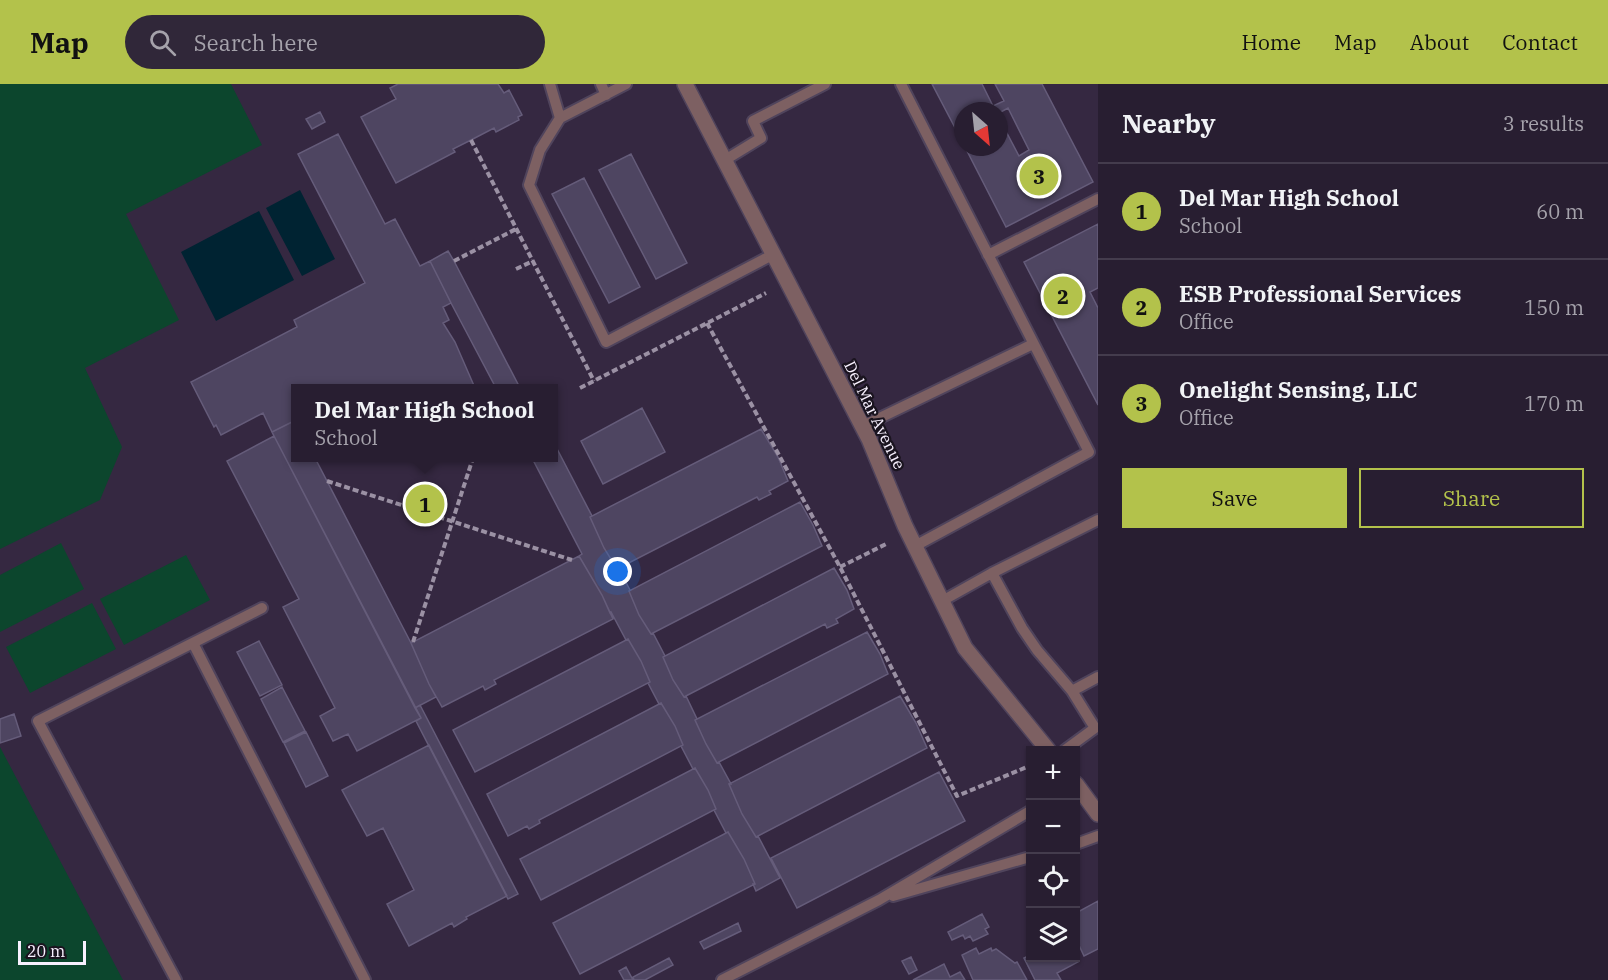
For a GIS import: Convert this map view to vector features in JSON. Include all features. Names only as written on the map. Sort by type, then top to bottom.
[{"type":"street","name":"Del Mar Avenue","points":[[686,84],[863,426],[915,546],[965,648],[1045,746]]},
{"type":"street","points":[[1080,789],[1098,814]]},
{"type":"lane","points":[[549,84],[560,118]]},
{"type":"lane","points":[[601,84],[606,95]]},
{"type":"lane","points":[[626,84],[560,118],[540,150],[529,185],[606,342],[774,254]]},
{"type":"lane","points":[[725,160],[762,138],[753,121],[825,84]]},
{"type":"lane","points":[[901,84],[1089,452],[915,546]]},
{"type":"lane","points":[[988,255],[1098,199]]},
{"type":"lane","points":[[863,426],[1033,344]]},
{"type":"lane","points":[[942,601],[992,573],[1098,520]]},
{"type":"lane","points":[[992,573],[1022,628],[1037,650],[1072,690],[1095,728],[1070,746]]},
{"type":"lane","points":[[176,980],[38,721],[262,608]]},
{"type":"lane","points":[[193,643],[365,980]]},
{"type":"lane","points":[[1072,690],[1098,677]]},
{"type":"lane","points":[[722,980],[879,900],[1026,814]]},
{"type":"lane","points":[[1080,843],[1098,836]]},
{"type":"lane","points":[[879,900],[1026,858]]},
{"type":"path","points":[[471,140],[594,381]]},
{"type":"path","points":[[454,261],[516,229]]},
{"type":"path","points":[[516,269],[532,261]]},
{"type":"path","points":[[580,388],[766,293]]},
{"type":"path","points":[[707,323],[840,567],[957,796],[1026,767]]},
{"type":"path","points":[[413,642],[472,462]]},
{"type":"path","points":[[327,481],[572,560]]},
{"type":"path","points":[[840,567],[886,544]]},
{"type":"green space","points":[[0,84],[231,84],[262,145],[126,214],[179,320],[85,368],[122,447],[100,500],[0,549]]},
{"type":"green space","points":[[61,543],[84,589],[0,632],[0,575]]},
{"type":"green space","points":[[186,555],[210,600],[124,645],[100,599]]},
{"type":"green space","points":[[92,603],[116,649],[30,693],[6,647]]},
{"type":"green space","points":[[0,747],[123,980],[0,980]]},
{"type":"water","points":[[300,190],[335,259],[302,276],[266,208]]},
{"type":"water","points":[[259,211],[294,280],[216,321],[181,252]]},
{"type":"building","points":[[398,84],[498,84],[504,93],[509,90],[522,115],[518,117],[519,120],[496,132],[494,128],[453,149],[455,152],[396,183],[361,117],[396,99],[390,88]]},
{"type":"building","points":[[932,84],[982,84],[991,102],[954,102],[954,126]]},
{"type":"building","points":[[995,84],[1042,84],[1093,182],[1006,227],[970,156],[1008,156],[1008,135],[1019,156],[1029,150],[1008,108],[1008,102],[1002,102],[1004,101]]},
{"type":"building","points":[[320,112],[325,122],[312,129],[306,119]]},
{"type":"building","points":[[338,134],[385,224],[395,219],[420,266],[430,261],[451,303],[443,307],[449,320],[443,323],[455,342],[473,384],[291,384],[291,422],[272,432],[263,413],[221,435],[216,425],[214,427],[191,382],[297,327],[294,320],[365,283],[298,154]]},
{"type":"building","points":[[631,154],[687,263],[656,279],[599,170]]},
{"type":"building","points":[[584,178],[640,287],[609,303],[552,194]]},
{"type":"building","points":[[1098,224],[1098,288],[1090,292],[1098,308],[1098,405],[1024,262]]},
{"type":"building","points":[[448,251],[518,384],[494,384],[430,261]]},
{"type":"building","points":[[642,408],[665,452],[603,484],[581,441]]},
{"type":"building","points":[[291,422],[291,462],[317,462],[411,643],[436,697],[415,708],[272,432]]},
{"type":"building","points":[[761,429],[778,457],[788,481],[769,491],[771,494],[759,500],[757,497],[617,569],[604,548],[590,517]]},
{"type":"building","points":[[274,436],[421,718],[357,751],[348,734],[333,741],[320,716],[335,708],[283,607],[299,599],[227,461]]},
{"type":"building","points":[[558,451],[592,516],[590,517],[604,548],[619,569],[639,615],[651,634],[653,633],[665,656],[663,657],[673,680],[684,697],[686,696],[706,744],[731,784],[729,784],[742,814],[756,837],[758,836],[780,878],[756,891],[744,859],[728,832],[726,833],[714,810],[716,809],[708,790],[695,768],[693,769],[681,746],[683,745],[675,726],[661,703],[659,704],[648,683],[650,682],[641,661],[610,613],[579,556],[582,554],[534,462],[558,462]]},
{"type":"building","points":[[800,502],[822,546],[651,634],[639,615],[629,591]]},
{"type":"building","points":[[579,556],[613,619],[494,680],[496,684],[485,690],[483,686],[442,707],[411,643]]},
{"type":"building","points":[[834,568],[847,590],[854,609],[836,619],[838,623],[827,628],[825,624],[684,697],[673,680],[663,657]]},
{"type":"building","points":[[867,632],[888,674],[717,763],[695,720]]},
{"type":"building","points":[[628,639],[650,682],[475,772],[453,730]]},
{"type":"building","points":[[259,641],[282,685],[260,696],[237,652]]},
{"type":"building","points":[[282,687],[305,731],[283,742],[261,699]]},
{"type":"building","points":[[900,696],[927,748],[756,837],[742,814],[729,784]]},
{"type":"building","points":[[661,703],[683,745],[539,820],[540,823],[529,829],[527,826],[508,836],[487,794]]},
{"type":"building","points":[[420,705],[518,894],[508,899],[416,721],[421,718],[415,708]]},
{"type":"building","points":[[14,714],[21,736],[0,743],[0,719]]},
{"type":"building","points":[[306,732],[328,776],[306,787],[284,743]]},
{"type":"building","points":[[429,745],[507,896],[466,917],[467,919],[454,927],[452,923],[409,946],[387,904],[414,890],[383,828],[367,836],[342,790]]},
{"type":"building","points":[[695,768],[716,809],[541,900],[520,859]]},
{"type":"building","points":[[939,772],[965,821],[797,908],[771,858]]},
{"type":"building","points":[[728,832],[755,884],[580,974],[553,923]]},
{"type":"building","points":[[1098,901],[1098,949],[1084,956],[1080,948],[1080,911]]},
{"type":"building","points":[[982,914],[989,927],[985,929],[988,934],[973,941],[970,936],[965,939],[963,935],[952,940],[948,932]]},
{"type":"building","points":[[738,923],[741,931],[704,949],[700,942]]},
{"type":"building","points":[[976,948],[979,954],[991,948],[992,951],[996,949],[1015,963],[1017,962],[1027,980],[973,980],[962,955]]},
{"type":"building","points":[[911,957],[917,970],[909,974],[902,961]]},
{"type":"building","points":[[669,958],[673,965],[645,980],[634,980],[633,977]]},
{"type":"building","points":[[1026,962],[1078,962],[1057,973],[1061,980],[1035,980]]},
{"type":"building","points":[[944,964],[950,977],[960,972],[965,980],[913,980]]},
{"type":"building","points":[[626,967],[633,980],[624,980],[619,971]]},
{"type":"place","name":"Onelight Sensing, LLC","points":[[1039,176]]},
{"type":"place","name":"ESB Professional Services","points":[[1063,296]]},
{"type":"place","name":"Del Mar High School","points":[[425,504]]}]
